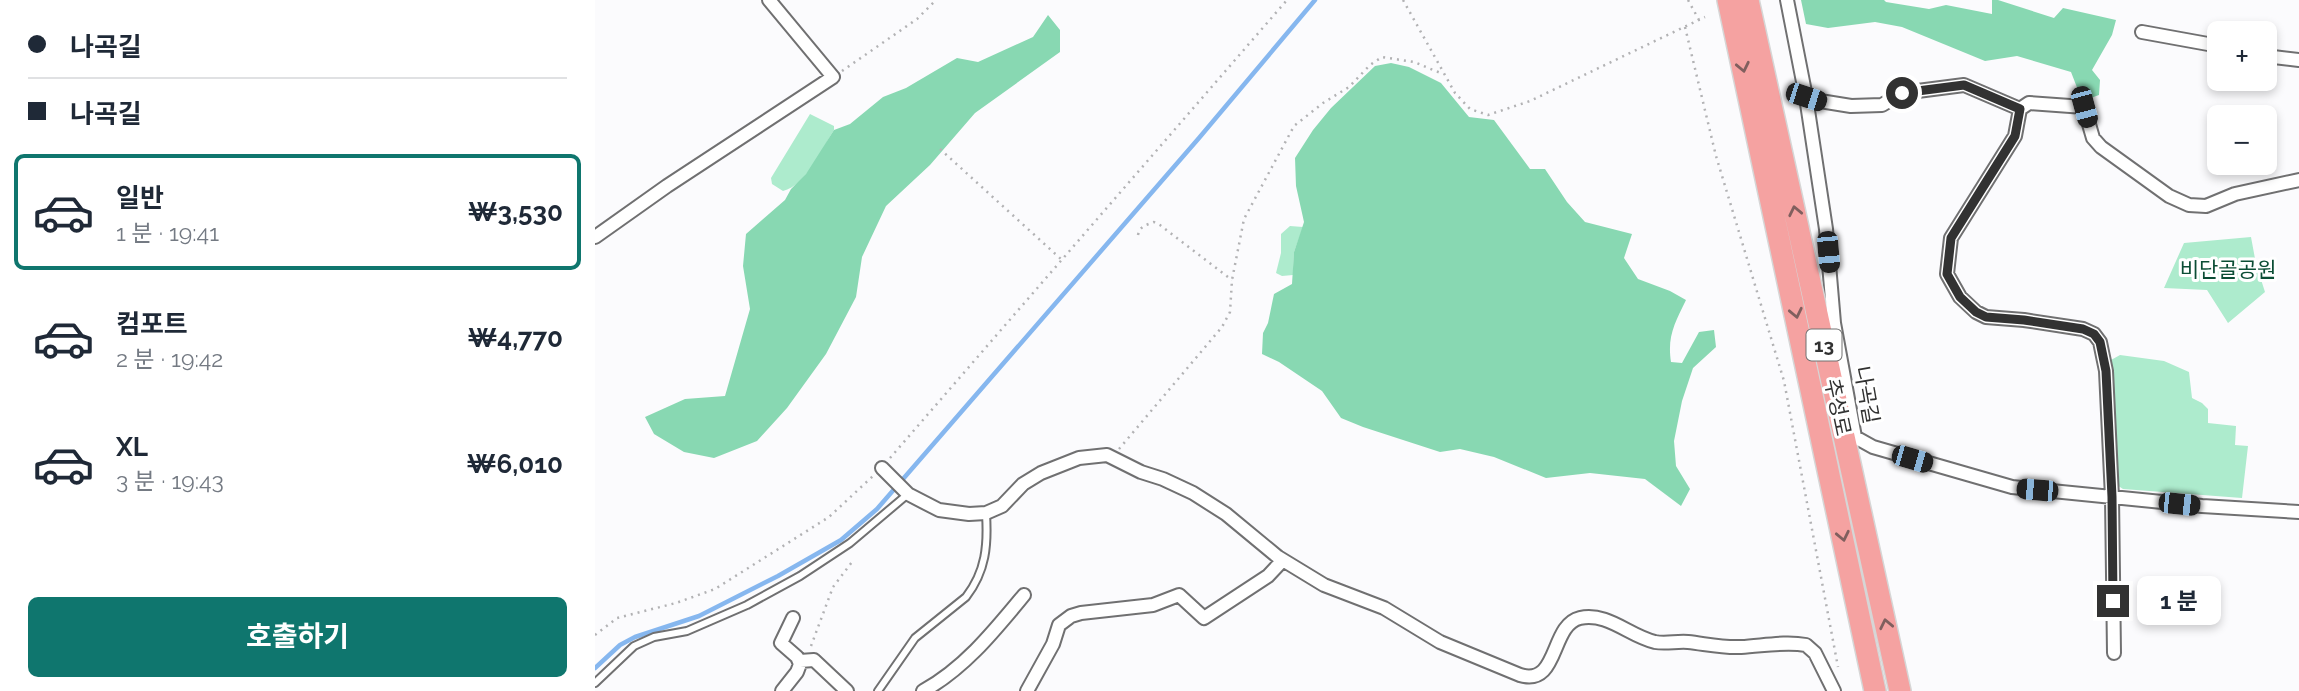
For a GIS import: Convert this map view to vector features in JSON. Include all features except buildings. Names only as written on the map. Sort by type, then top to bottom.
[{"type":"main road","name":"추성로","points":[[1728,0],[1875,691]]},
{"type":"main road","name":"추성로","points":[[1748,0],[1900,691]]},
{"type":"street","points":[[595,237],[667,186],[833,77],[769,0]]},
{"type":"street","name":"나곡길","points":[[1787,0],[1806,97],[1826,229],[1834,323],[1856,438],[1873,447],[2013,488],[2202,506],[2299,512]]},
{"type":"street","points":[[2142,32],[2207,45]]},
{"type":"street","points":[[2277,57],[2299,60]]},
{"type":"street","points":[[1806,97],[1820,102],[1851,106],[1882,105],[1902,93],[1964,85],[2020,109]]},
{"type":"street","points":[[2114,653],[2112,497],[2105,357],[2094,334],[2083,329],[2036,321],[1986,317],[1976,312],[1960,297],[1947,274],[1951,238],[2015,136],[2020,109],[2029,103],[2084,107],[2092,138],[2101,147],[2169,196],[2189,205],[2206,206],[2235,194],[2299,180]]},
{"type":"street","points":[[885,471],[908,494],[939,509],[969,514],[986,513],[1002,506],[1023,484],[1041,473],[1088,456],[1107,455],[1141,472],[1181,486],[1207,501],[1283,559],[1324,585],[1384,608],[1450,647],[1527,678],[1542,672],[1548,665],[1560,635],[1568,625],[1575,620],[1592,617],[1601,618],[1643,638],[1660,642],[1728,647],[1792,643],[1806,645],[1815,653],[1835,691]]},
{"type":"street","points":[[1027,691],[1053,645],[1059,625],[1071,616],[1153,605],[1179,595],[1204,618],[1268,576],[1283,559]]},
{"type":"street","points":[[929,690],[983,642],[1024,595]]},
{"type":"street","points":[[793,618],[781,643],[803,660],[814,660],[847,691]]},
{"type":"street","points":[[782,691],[803,660]]},
{"type":"lane","points":[[595,683],[634,646],[654,637],[699,626],[747,605],[800,576],[850,543],[908,494]]},
{"type":"lane","points":[[878,691],[915,638],[966,597],[972,589],[986,551],[986,513]]},
{"type":"path","points":[[833,77],[917,19],[936,0]]},
{"type":"path","points":[[595,635],[617,618],[715,589],[829,517],[885,471],[1062,260],[1287,0]]},
{"type":"path","points":[[1403,0],[1443,74],[1464,104],[1476,112],[1488,115],[1530,102],[1705,17]]},
{"type":"path","points":[[1688,0],[1699,20]]},
{"type":"path","points":[[1685,27],[1716,156],[1784,381],[1839,673]]},
{"type":"path","points":[[1115,458],[1118,450],[1222,327],[1230,312],[1232,280],[1244,219],[1294,126],[1349,87],[1370,65],[1382,57],[1413,62],[1443,74]]},
{"type":"path","points":[[940,149],[1062,260]]},
{"type":"path","points":[[1138,236],[1139,230],[1154,222],[1232,280]]},
{"type":"path","points":[[803,660],[833,587],[852,562]]},
{"type":"green space","points":[[1801,0],[1884,0],[1929,9],[1946,5],[1992,14],[1992,0],[1998,0],[2054,18],[2063,8],[2116,20],[2112,35],[2092,70],[2100,80],[2099,95],[2088,99],[2078,90],[2071,72],[2017,56],[1985,61],[1902,27],[1875,22],[1828,28],[1806,24]]},
{"type":"green space","points":[[1048,15],[1060,30],[1060,52],[975,113],[930,165],[886,206],[862,257],[856,297],[826,354],[787,408],[757,441],[714,458],[684,452],[654,434],[645,417],[685,399],[725,396],[750,309],[743,266],[746,234],[785,200],[791,189],[806,174],[834,130],[850,124],[883,97],[906,88],[957,58],[978,62],[1033,37]]},
{"type":"green space","points":[[1391,63],[1409,67],[1441,83],[1469,117],[1494,120],[1530,169],[1545,169],[1567,202],[1585,222],[1632,234],[1624,258],[1638,279],[1686,300],[1671,337],[1671,362],[1682,363],[1699,332],[1714,330],[1716,347],[1693,368],[1682,401],[1674,441],[1676,466],[1690,489],[1681,506],[1645,479],[1590,473],[1546,478],[1494,457],[1460,449],[1440,452],[1363,427],[1341,418],[1322,391],[1279,362],[1262,354],[1263,333],[1274,294],[1292,284],[1294,252],[1304,222],[1296,186],[1295,158],[1331,108],[1375,66]]},
{"type":"green space","points":[[810,114],[834,126],[834,130],[806,174],[799,182],[783,191],[772,184],[771,178]]},
{"type":"green space","points":[[1290,226],[1303,227],[1294,252],[1293,275],[1282,276],[1276,273],[1281,253],[1281,234]]},
{"type":"green space","name":"비단골공원","points":[[2251,237],[2265,292],[2228,323],[2207,290],[2164,288],[2184,243]]},
{"type":"green space","points":[[2120,355],[2164,361],[2189,372],[2192,398],[2208,409],[2208,423],[2236,426],[2235,445],[2248,446],[2242,498],[2123,489],[2117,485],[2109,366],[2111,360]]},
{"type":"waterway","points":[[595,668],[620,645],[635,637],[699,616],[778,576],[841,540],[877,509],[1315,0]]},
{"type":"route","points":[[1902,93],[1964,85],[1995,96],[2020,109],[2015,136],[1951,238],[1947,274],[1960,297],[1976,312],[1986,317],[2083,329],[2094,334],[2100,342],[2106,371],[2112,497],[2113,601]]}]
